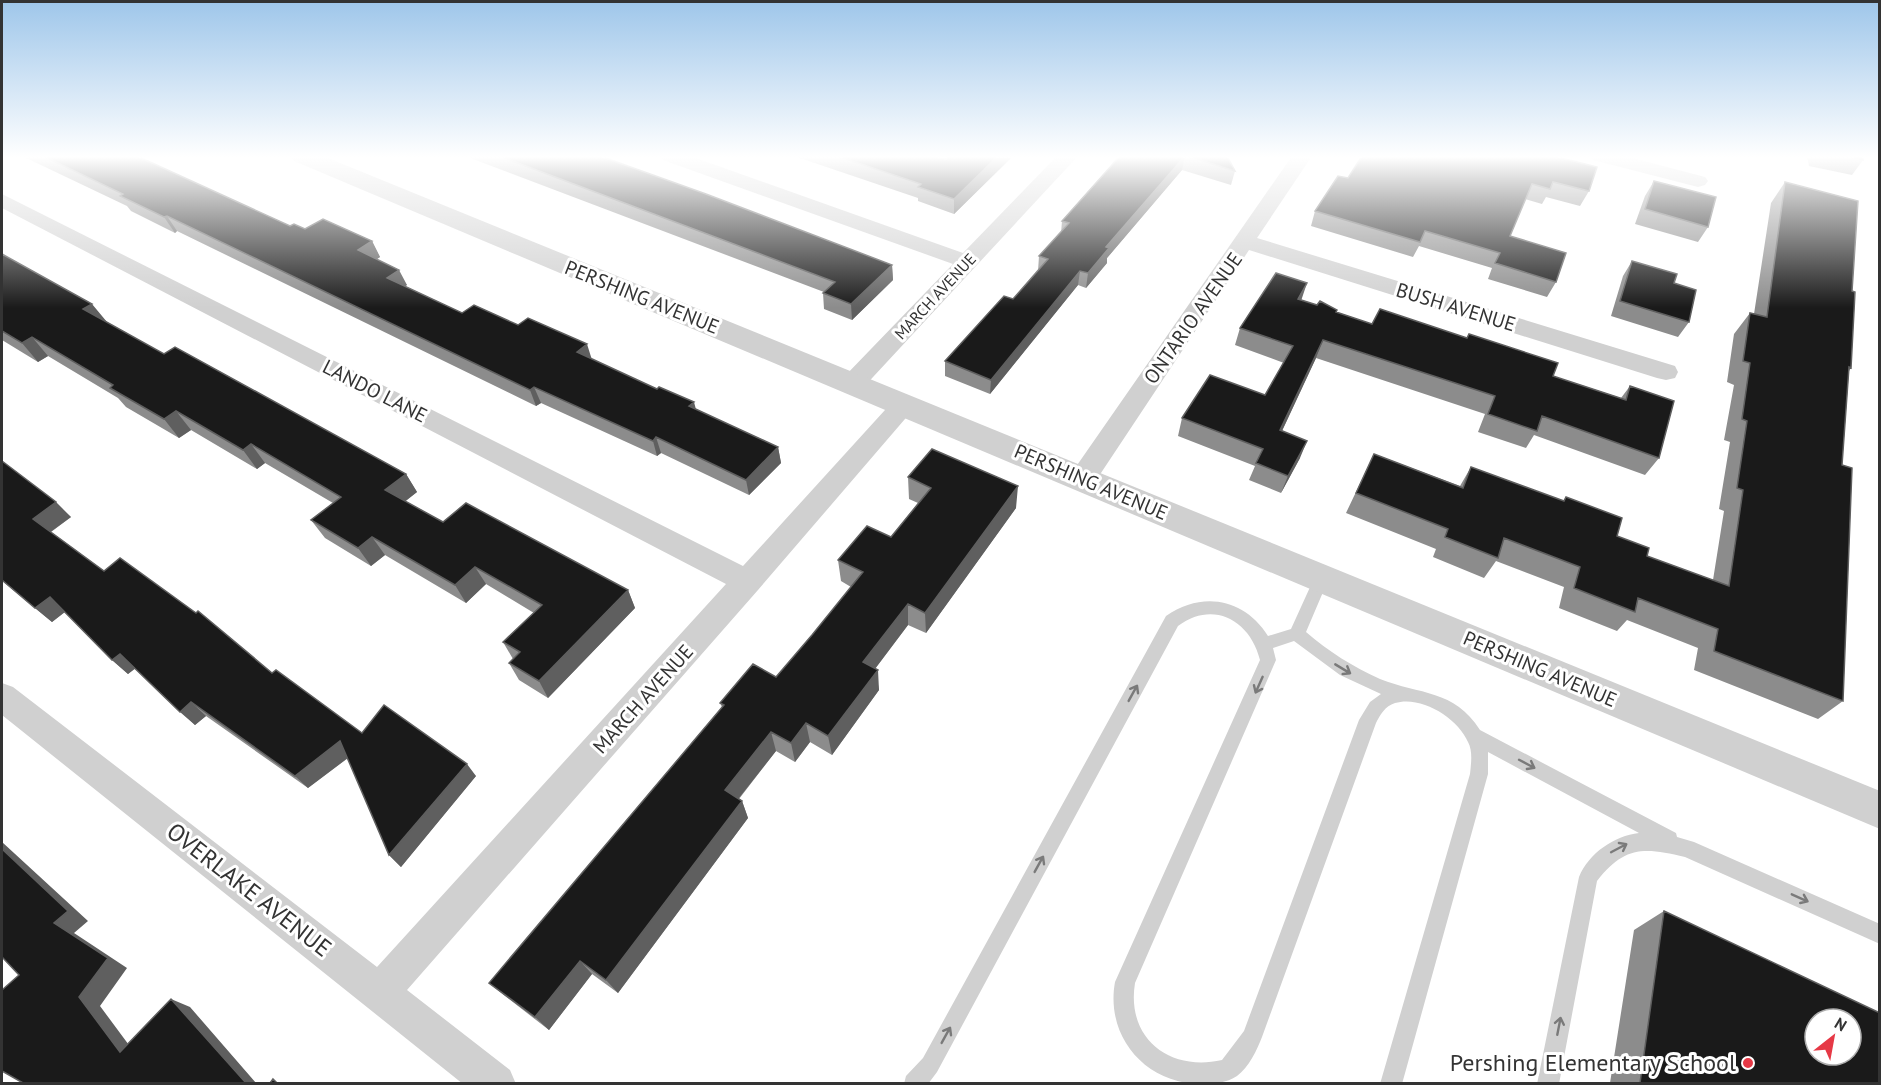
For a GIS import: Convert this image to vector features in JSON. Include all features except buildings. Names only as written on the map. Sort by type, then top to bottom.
[{"type":"street","name":"LANDO LANE","points":[[15,207],[748,582]]},
{"type":"street","name":"PERSHING AVENUE","points":[[424,207],[1880,810]]},
{"type":"street","points":[[812,207],[967,262]]},
{"type":"street","name":"MARCH AVENUE","points":[[852,384],[1020,207]]},
{"type":"street","name":"ONTARIO AVENUE","points":[[1083,478],[1269,207]]},
{"type":"street","name":"BUSH AVENUE","points":[[1246,242],[1666,372]]},
{"type":"street","name":"MARCH AVENUE","points":[[380,992],[904,405]]},
{"type":"street","name":"OVERLAKE AVENUE","points":[[2,697],[496,1083]]},
{"type":"lane","points":[[1265,644],[1296,634],[1321,578]]},
{"type":"lane","points":[[914,1083],[930,1065],[1172,621],[1198,607],[1225,610],[1248,621],[1265,644],[1268,660],[1125,982],[1123,998],[1128,1027],[1148,1056],[1176,1075],[1196,1078],[1215,1075],[1228,1069],[1241,1056],[1252,1037],[1368,720],[1382,701],[1405,695]]},
{"type":"lane","points":[[1296,634],[1316,651],[1361,680],[1444,705],[1467,725],[1475,736],[1480,759],[1479,774],[1391,1083]]},
{"type":"lane","points":[[1475,736],[1687,848],[1880,934]]},
{"type":"lane","points":[[1548,1083],[1588,877],[1607,855],[1632,841],[1656,840],[1687,848]]},
{"type":"place","name":"Pershing Elementary School","points":[[1748,1063]]}]
